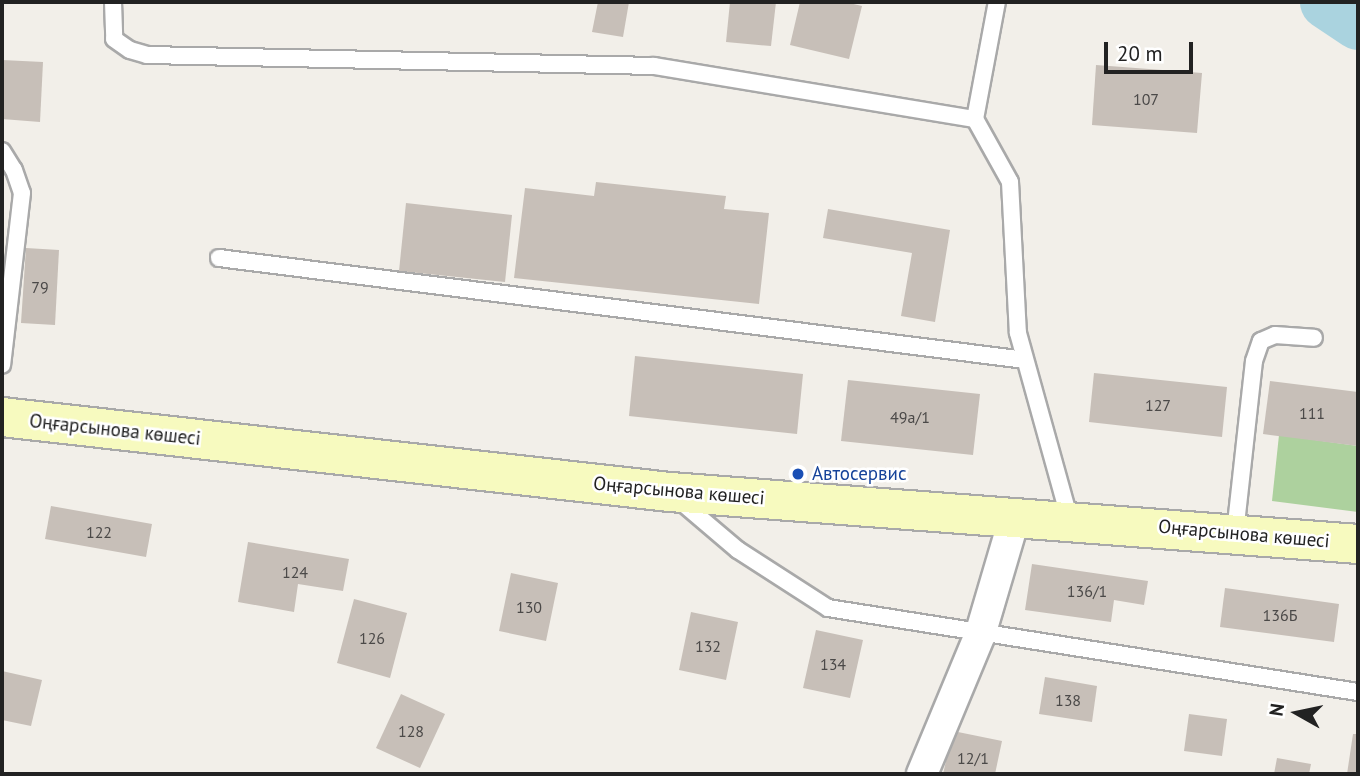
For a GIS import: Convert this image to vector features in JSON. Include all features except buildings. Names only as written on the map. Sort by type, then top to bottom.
[{"type":"main road","name":"Оңғарсынова көшесі","points":[[2,417],[670,492],[1070,520],[1358,544]]},
{"type":"street","points":[[922,774],[981,635],[1016,516]]},
{"type":"lane","points":[[113,2],[114,39],[130,50],[147,55],[654,66],[975,119]]},
{"type":"lane","points":[[997,2],[975,119],[1010,182],[1018,333],[1070,520]]},
{"type":"lane","points":[[2,151],[14,170],[22,193],[2,365]]},
{"type":"lane","points":[[219,258],[1025,360]]},
{"type":"lane","points":[[1235,533],[1254,361],[1261,341],[1275,334],[1314,338]]},
{"type":"lane","points":[[670,492],[738,550],[828,608],[981,635],[1358,692]]},
{"type":"green space","points":[[1279,435],[1358,446],[1358,512],[1272,501]]},
{"type":"waterway","points":[[1327,2],[1358,23]]},
{"type":"place","name":"Автосервис","points":[[798,474]]}]
